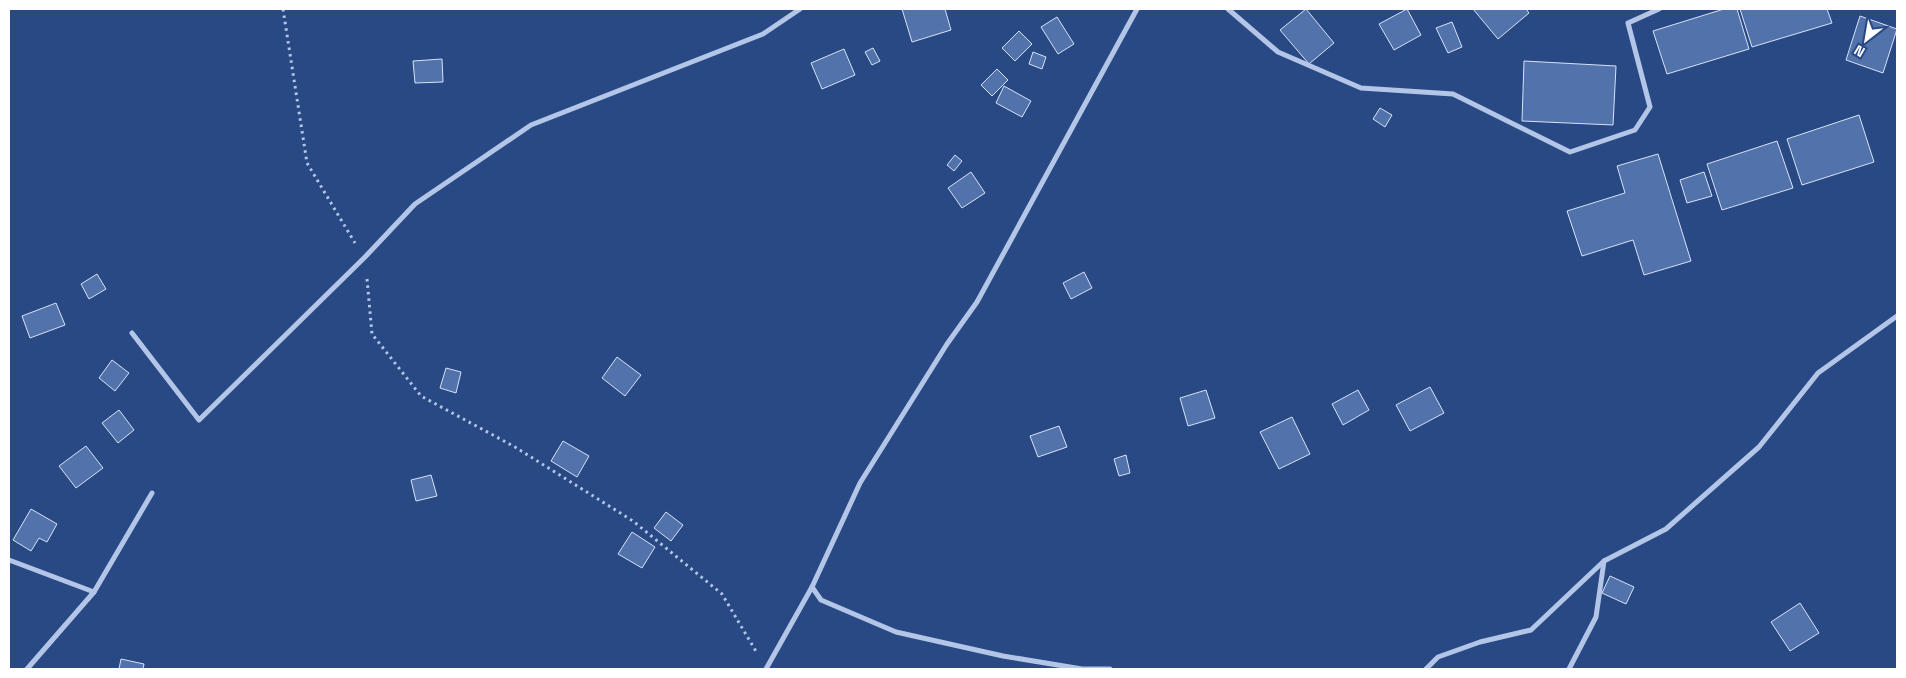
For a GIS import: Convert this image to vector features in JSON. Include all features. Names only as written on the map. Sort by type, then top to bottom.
[{"type":"street","points":[[132,333],[199,420],[415,204],[531,125],[763,34],[800,9]]},
{"type":"street","points":[[766,669],[812,587],[860,484],[946,344],[977,302],[1137,9]]},
{"type":"street","points":[[1228,9],[1278,52],[1361,88],[1453,94],[1570,152],[1635,130],[1650,107],[1628,23],[1659,9]]},
{"type":"street","points":[[1426,669],[1438,657],[1480,642],[1531,630],[1604,561],[1666,529],[1759,447],[1818,373],[1897,316]]},
{"type":"street","points":[[27,669],[94,592],[152,493]]},
{"type":"street","points":[[9,560],[94,592]]},
{"type":"street","points":[[1569,669],[1596,617],[1604,561]]},
{"type":"street","points":[[812,587],[821,600],[896,632],[1003,656],[1082,669],[1110,669]]},
{"type":"path","points":[[283,9],[307,163],[363,257],[365,256],[372,334],[421,396],[515,447],[633,521],[722,594],[766,669]]},
{"type":"building","points":[[902,9],[945,9],[951,30],[912,42]]},
{"type":"building","points":[[1306,9],[1334,43],[1309,64],[1280,30]]},
{"type":"building","points":[[1407,9],[1421,35],[1394,50],[1379,24]]},
{"type":"building","points":[[1473,9],[1526,9],[1529,13],[1498,39]]},
{"type":"building","points":[[1724,9],[1737,9],[1749,49],[1667,74],[1653,31]]},
{"type":"building","points":[[1740,9],[1827,9],[1832,23],[1752,47]]},
{"type":"building","points":[[1860,16],[1897,29],[1883,73],[1846,60]]},
{"type":"building","points":[[1057,17],[1074,44],[1058,54],[1041,27]]},
{"type":"building","points":[[1452,22],[1462,47],[1448,53],[1436,28]]},
{"type":"building","points":[[1019,31],[1032,44],[1015,61],[1002,48]]},
{"type":"building","points":[[873,48],[880,61],[872,65],[865,52]]},
{"type":"building","points":[[844,49],[855,75],[822,89],[811,63]]},
{"type":"building","points":[[1033,52],[1046,57],[1042,69],[1029,64]]},
{"type":"building","points":[[442,59],[443,82],[415,83],[413,61]]},
{"type":"building","points":[[1524,61],[1616,66],[1613,125],[1522,121]]},
{"type":"building","points":[[997,69],[1008,80],[992,96],[981,85]]},
{"type":"building","points":[[1004,86],[1031,101],[1022,117],[996,103]]},
{"type":"building","points":[[1380,108],[1392,115],[1385,127],[1373,119]]},
{"type":"building","points":[[1859,115],[1874,162],[1802,185],[1787,139]]},
{"type":"building","points":[[1777,141],[1793,188],[1722,210],[1707,164]]},
{"type":"building","points":[[1658,154],[1691,261],[1644,275],[1633,240],[1582,256],[1567,211],[1625,193],[1617,166]]},
{"type":"building","points":[[955,155],[962,161],[954,171],[947,165]]},
{"type":"building","points":[[971,172],[985,193],[962,208],[948,188]]},
{"type":"building","points":[[1704,172],[1712,196],[1687,203],[1680,180]]},
{"type":"building","points":[[1084,272],[1092,288],[1071,299],[1063,283]]},
{"type":"building","points":[[97,274],[106,289],[89,299],[81,284]]},
{"type":"building","points":[[56,303],[65,325],[30,338],[22,316]]},
{"type":"building","points":[[617,357],[641,375],[625,396],[602,378]]},
{"type":"building","points":[[112,360],[129,373],[115,391],[99,378]]},
{"type":"building","points":[[446,368],[461,372],[456,393],[440,388]]},
{"type":"building","points":[[1430,387],[1444,413],[1410,431],[1396,405]]},
{"type":"building","points":[[1206,390],[1215,418],[1188,426],[1180,398]]},
{"type":"building","points":[[1358,390],[1369,410],[1343,425],[1332,404]]},
{"type":"building","points":[[119,410],[134,430],[118,443],[102,423]]},
{"type":"building","points":[[1292,417],[1310,454],[1279,469],[1260,432]]},
{"type":"building","points":[[1059,426],[1067,447],[1038,457],[1030,436]]},
{"type":"building","points":[[563,441],[589,456],[577,477],[551,461]]},
{"type":"building","points":[[86,446],[103,468],[76,488],[59,466]]},
{"type":"building","points":[[1126,455],[1130,473],[1119,476],[1114,459]]},
{"type":"building","points":[[431,475],[437,496],[416,501],[411,480]]},
{"type":"building","points":[[31,509],[57,524],[47,542],[39,538],[31,551],[13,540]]},
{"type":"building","points":[[666,512],[683,525],[671,541],[654,528]]},
{"type":"building","points":[[632,532],[655,547],[642,568],[618,554]]},
{"type":"building","points":[[1610,576],[1634,587],[1626,604],[1602,593]]},
{"type":"building","points":[[1800,603],[1819,633],[1790,651],[1771,622]]},
{"type":"building","points":[[121,659],[144,664],[143,669],[119,669]]}]
